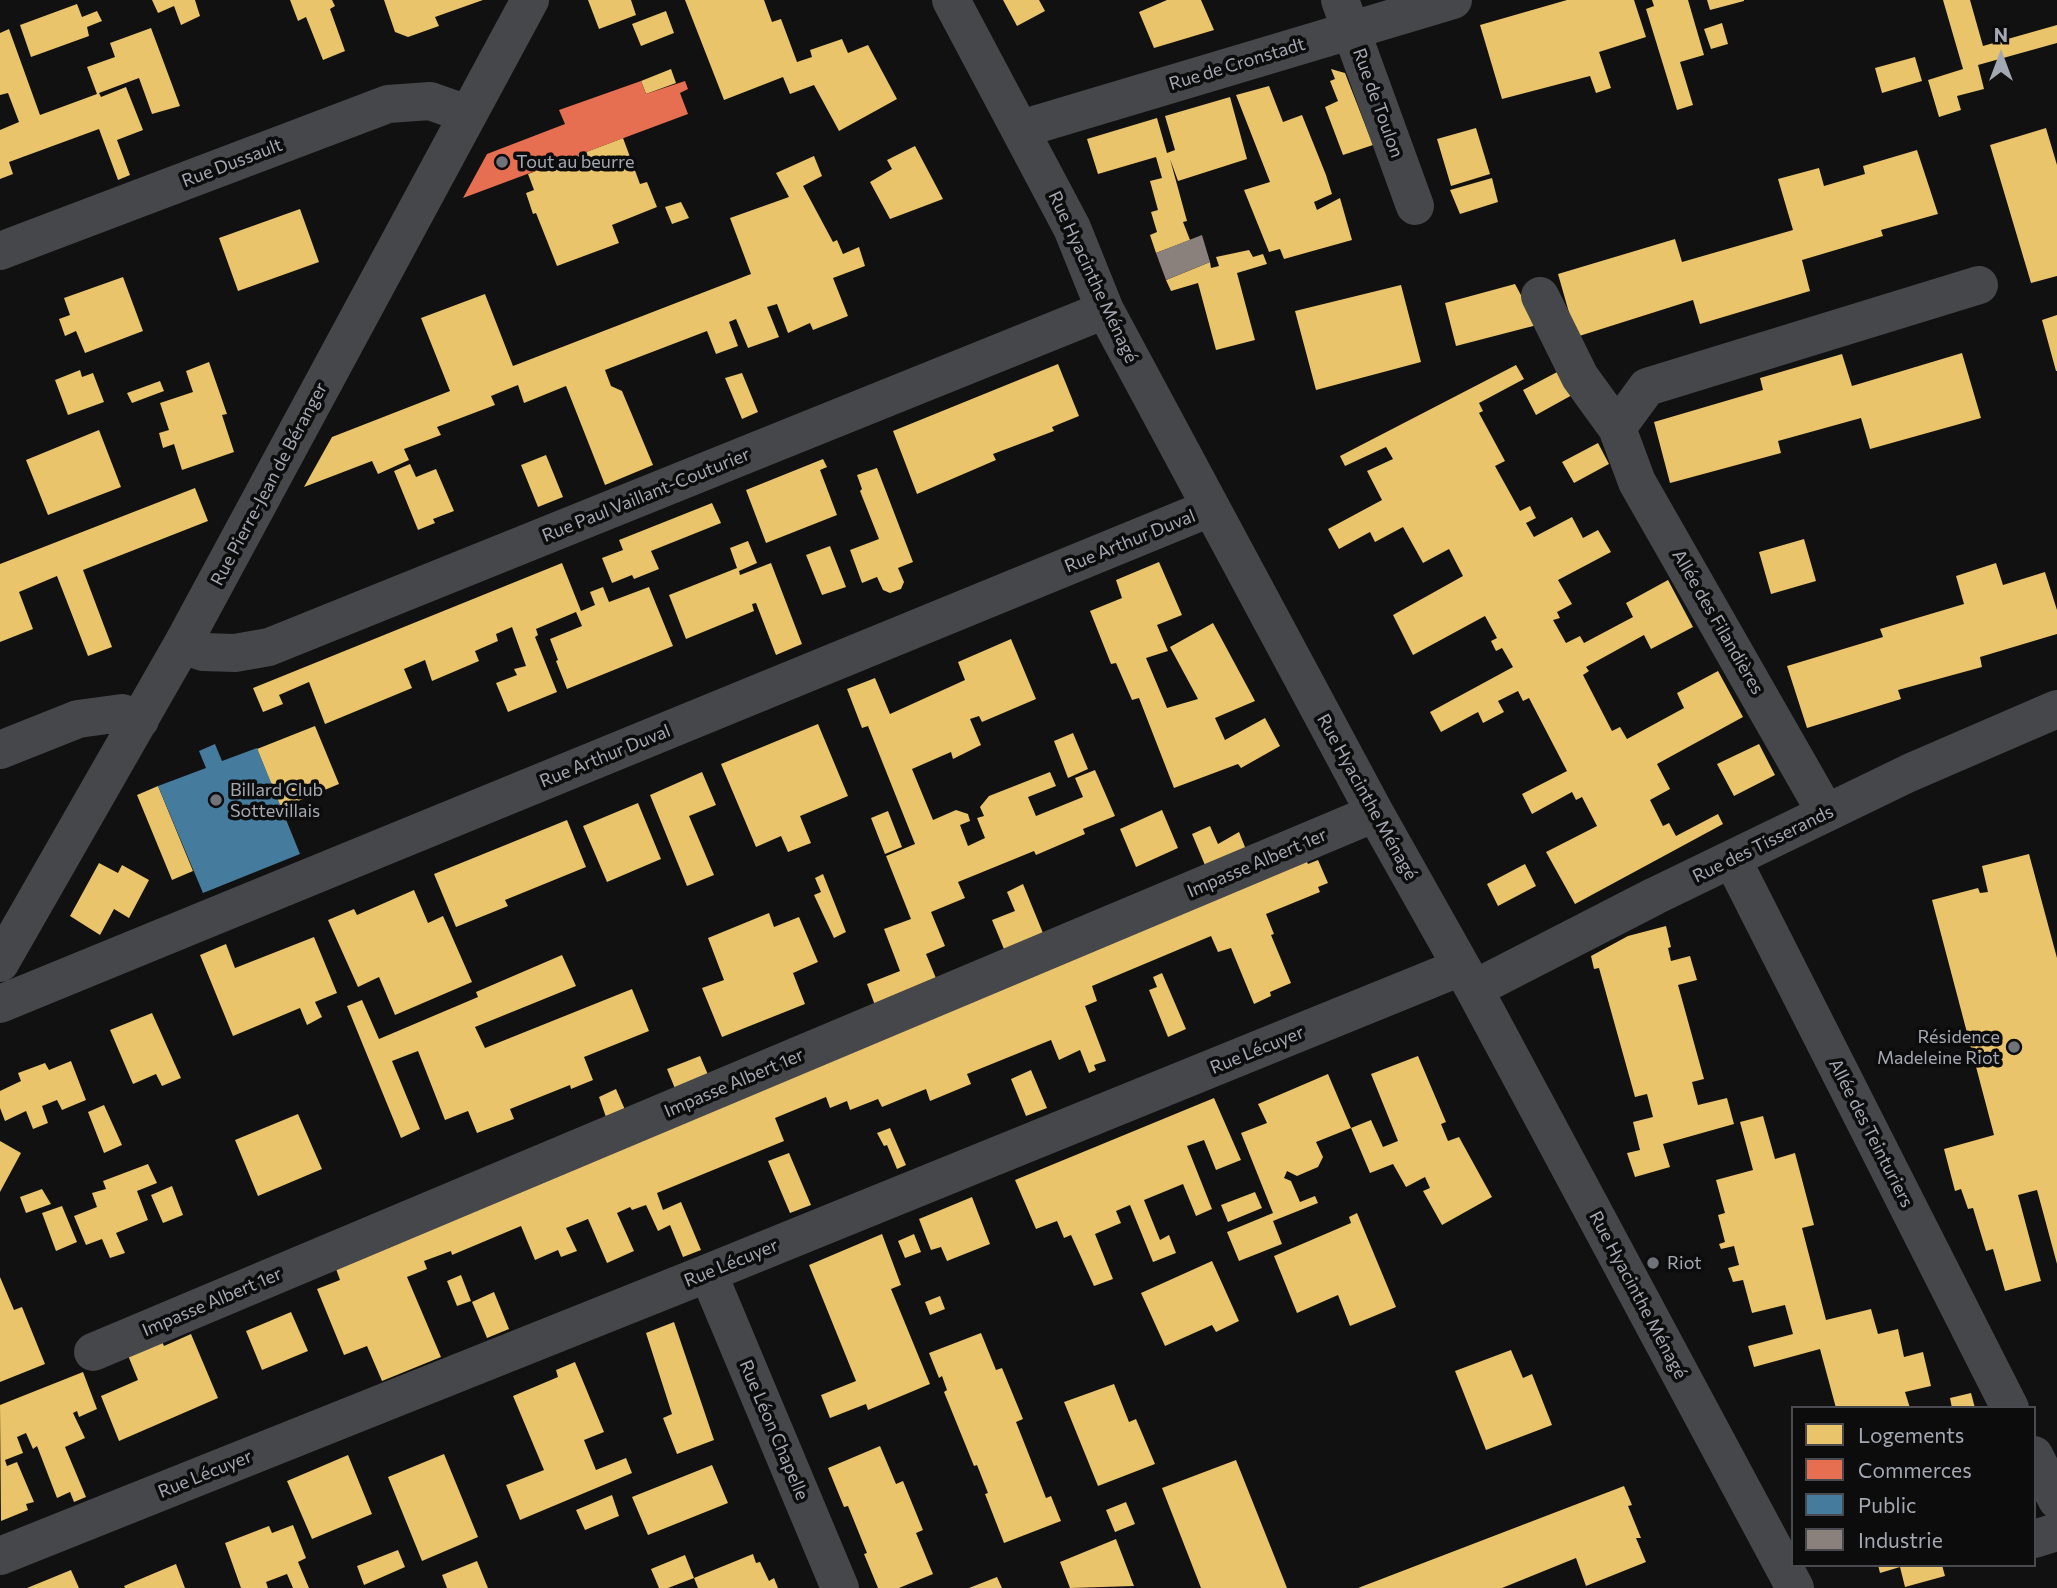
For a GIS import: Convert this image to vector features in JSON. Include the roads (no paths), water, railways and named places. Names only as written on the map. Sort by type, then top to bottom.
[{"type":"street","name":"Rue Pierre-Jean de Béranger","points":[[0,963],[182,645],[530,0]]},
{"type":"street","name":"Rue Hyacinthe Ménagé","points":[[951,0],[1072,228],[1105,310],[1210,508],[1375,813],[1468,978],[1795,1588]]},
{"type":"street","name":"Rue de Cronstadt","points":[[1021,129],[1345,15],[1453,0]]},
{"type":"street","name":"Rue de Toulon","points":[[1345,15],[1415,206]]},
{"type":"street","name":"Rue Dussault","points":[[0,251],[388,104],[430,102],[467,114]]},
{"type":"street","points":[[1617,428],[1647,387],[1979,285]]},
{"type":"street","name":"Allée des Filandières","points":[[1540,296],[1580,377],[1617,428],[1637,482],[1826,813]]},
{"type":"street","name":"Rue Paul Vaillant-Couturier","points":[[182,645],[214,653],[269,648],[1105,310]]},
{"type":"street","name":"Rue Arthur Duval","points":[[0,1004],[1210,508]]},
{"type":"street","name":"Rue des Tisserands","points":[[1468,978],[1732,859],[1909,773],[2057,709]]},
{"type":"street","points":[[0,750],[78,719],[122,713],[140,720]]},
{"type":"street","name":"Impasse Albert 1er","points":[[93,1352],[1375,813]]},
{"type":"street","name":"Allée des Teinturiers","points":[[1732,859],[2009,1406]]},
{"type":"street","name":"Rue Lécuyer","points":[[0,1556],[708,1273],[1468,978]]},
{"type":"street","name":"Rue Léon Chapelle","points":[[708,1273],[840,1588]]},
{"type":"street","points":[[2036,1459],[2057,1500]]},
{"type":"street","points":[[2036,1538],[2057,1532]]},
{"type":"place","name":"Tout au beurre","points":[[502,162]]},
{"type":"place","name":"Billard Club Sottevillais","points":[[216,800]]},
{"type":"place","name":"Résidence Madeleine Riot","points":[[2014,1047]]},
{"type":"place","name":"Riot","points":[[1653,1263]]}]
